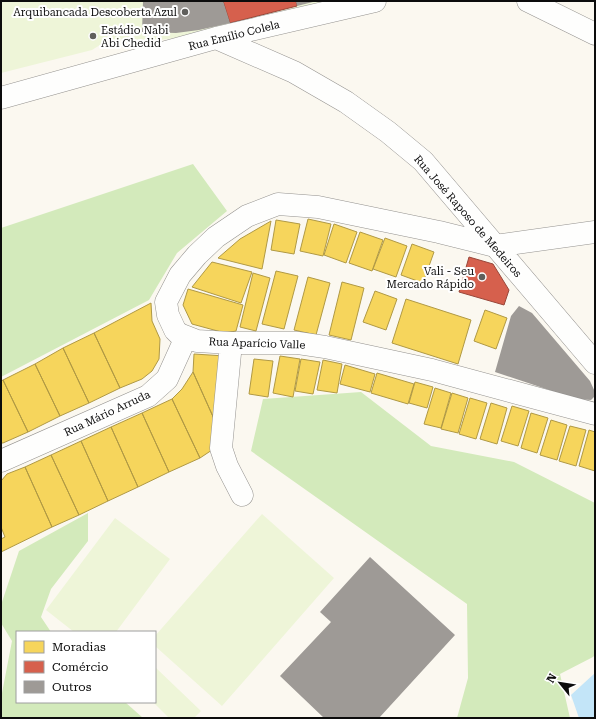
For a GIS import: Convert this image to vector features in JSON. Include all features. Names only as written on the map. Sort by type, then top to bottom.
[{"type":"street","name":"Rua Emílio Colela","points":[[1,98],[216,38],[375,1]]},
{"type":"street","points":[[528,1],[595,34]]},
{"type":"street","name":"Rua José Raposo de Medeiros","points":[[216,38],[294,72],[346,102],[388,132],[423,161],[595,362]]},
{"type":"street","name":"Rua Aparício Valle","points":[[495,246],[439,232],[318,207],[278,204],[247,216],[216,236],[180,275],[166,302],[172,325],[175,330],[186,337],[197,341],[231,343],[298,342],[432,370],[595,414]]},
{"type":"street","points":[[495,246],[595,232]]},
{"type":"street","name":"Rua Mário Arruda","points":[[1,460],[148,396],[167,379],[186,337]]},
{"type":"street","points":[[231,343],[221,448],[227,466],[242,495]]},
{"type":"green space","name":"Estádio Nabi Abi Chedid","points":[[1,1],[342,1],[207,34],[159,40],[122,39],[100,45],[92,50],[1,73]]},
{"type":"green space","points":[[193,164],[227,211],[177,253],[149,300],[1,377],[1,228]]},
{"type":"green space","points":[[361,392],[431,446],[514,462],[595,503],[595,655],[560,674],[570,718],[457,718],[468,678],[467,604],[251,451],[263,399]]},
{"type":"green space","points":[[88,513],[88,541],[51,589],[41,617],[50,631],[16,631],[16,703],[126,703],[143,718],[1,718],[1,693],[12,641],[1,623],[1,605],[19,551]]},
{"type":"green space","points":[[262,514],[334,578],[222,706],[156,647],[156,635]]},
{"type":"green space","points":[[115,518],[170,559],[117,631],[73,631],[46,610]]},
{"type":"green space","points":[[156,668],[201,711],[194,718],[169,718],[154,703],[156,703]]},
{"type":"water","points":[[595,673],[595,718],[579,718],[571,695]]},
{"type":"building: Moradias","points":[[308,219],[331,224],[323,256],[300,251]]},
{"type":"building: Moradias","points":[[276,220],[300,224],[294,254],[271,250]]},
{"type":"building: Moradias","points":[[271,221],[262,269],[218,258],[240,239]]},
{"type":"building: Moradias","points":[[334,224],[357,232],[346,263],[324,255]]},
{"type":"building: Moradias","points":[[360,232],[383,240],[372,271],[349,263]]},
{"type":"building: Moradias","points":[[385,238],[407,246],[396,277],[373,269]]},
{"type":"building: Moradias","points":[[412,244],[434,252],[423,283],[401,275]]},
{"type":"building: Moradias","points":[[212,262],[252,272],[241,303],[192,287]]},
{"type":"building: Moradias","points":[[276,271],[298,276],[284,329],[262,324]]},
{"type":"building: Moradias","points":[[253,273],[270,278],[256,331],[240,327]]},
{"type":"building: Moradias","points":[[308,277],[330,283],[316,335],[294,330]]},
{"type":"building: Moradias","points":[[342,282],[364,288],[351,340],[329,335]]},
{"type":"building: Moradias","points":[[188,289],[243,305],[236,331],[225,333],[192,324],[183,305]]},
{"type":"building: Moradias","points":[[375,291],[397,299],[386,330],[363,322]]},
{"type":"building: Moradias","points":[[406,299],[471,320],[458,364],[392,343]]},
{"type":"building: Moradias","points":[[151,303],[152,321],[160,339],[159,359],[152,371],[142,379],[120,388],[94,333]]},
{"type":"building: Moradias","points":[[485,310],[507,318],[496,349],[474,341]]},
{"type":"building: Moradias","points":[[94,333],[120,388],[89,403],[63,348]]},
{"type":"building: Moradias","points":[[63,348],[89,403],[60,416],[35,364]]},
{"type":"building: Moradias","points":[[194,354],[225,356],[219,430],[193,372]]},
{"type":"building: Moradias","points":[[280,356],[300,359],[293,397],[273,393]]},
{"type":"building: Moradias","points":[[254,359],[273,361],[268,397],[249,394]]},
{"type":"building: Moradias","points":[[301,359],[320,362],[313,394],[295,391]]},
{"type":"building: Moradias","points":[[323,360],[342,364],[337,393],[317,390]]},
{"type":"building: Moradias","points":[[35,364],[60,416],[28,432],[3,380]]},
{"type":"building: Moradias","points":[[345,365],[375,374],[370,392],[340,384]]},
{"type":"building: Moradias","points":[[193,372],[219,430],[218,446],[200,458],[172,399],[182,389]]},
{"type":"building: Moradias","points":[[377,373],[414,384],[408,404],[371,393]]},
{"type":"building: Moradias","points":[[3,380],[28,432],[1,443],[1,381]]},
{"type":"building: Moradias","points":[[415,382],[433,387],[427,408],[409,403]]},
{"type":"building: Moradias","points":[[435,388],[451,393],[441,428],[424,424]]},
{"type":"building: Moradias","points":[[452,393],[468,398],[458,433],[441,429]]},
{"type":"building: Moradias","points":[[470,398],[487,403],[476,439],[459,434]]},
{"type":"building: Moradias","points":[[172,399],[200,458],[169,472],[142,413]]},
{"type":"building: Moradias","points":[[491,403],[507,408],[497,444],[480,439]]},
{"type":"building: Moradias","points":[[512,406],[529,411],[518,446],[501,441]]},
{"type":"building: Moradias","points":[[142,413],[169,472],[138,487],[111,427]]},
{"type":"building: Moradias","points":[[531,413],[548,418],[537,453],[521,448]]},
{"type":"building: Moradias","points":[[551,420],[567,425],[557,460],[540,455]]},
{"type":"building: Moradias","points":[[570,426],[586,430],[576,466],[559,461]]},
{"type":"building: Moradias","points":[[111,427],[138,487],[108,501],[81,441]]},
{"type":"building: Moradias","points":[[589,430],[595,432],[595,471],[579,466]]},
{"type":"building: Moradias","points":[[81,441],[108,501],[79,515],[51,455]]},
{"type":"building: Moradias","points":[[51,455],[79,515],[52,527],[25,467]]},
{"type":"building: Moradias","points":[[25,467],[52,527],[1,552],[1,539],[5,537],[1,527],[1,481],[7,474]]},
{"type":"building: Comércio","points":[[223,1],[296,1],[297,6],[230,23]]},
{"type":"building: Comércio","name":"Vali - Seu Mercado Rápido","points":[[469,257],[493,264],[509,290],[504,305],[459,292]]},
{"type":"building: Outros","name":"Arquibancada Descoberta Azul","points":[[143,1],[223,1],[230,23],[199,30],[176,33],[142,32]]},
{"type":"building: Outros","points":[[296,1],[313,1],[313,2],[297,6]]},
{"type":"building: Outros","points":[[519,306],[532,313],[590,381],[595,392],[595,396],[591,400],[576,399],[495,372],[511,316]]},
{"type":"building: Outros","points":[[370,557],[455,635],[379,718],[324,718],[280,676],[331,622],[320,612]]},
{"type":"place","name":"Arquibancada Descoberta Azul","points":[[185,12]]},
{"type":"place","name":"Estádio Nabi Abi Chedid","points":[[93,36]]},
{"type":"place","name":"Vali - Seu Mercado Rápido","points":[[482,277]]}]
